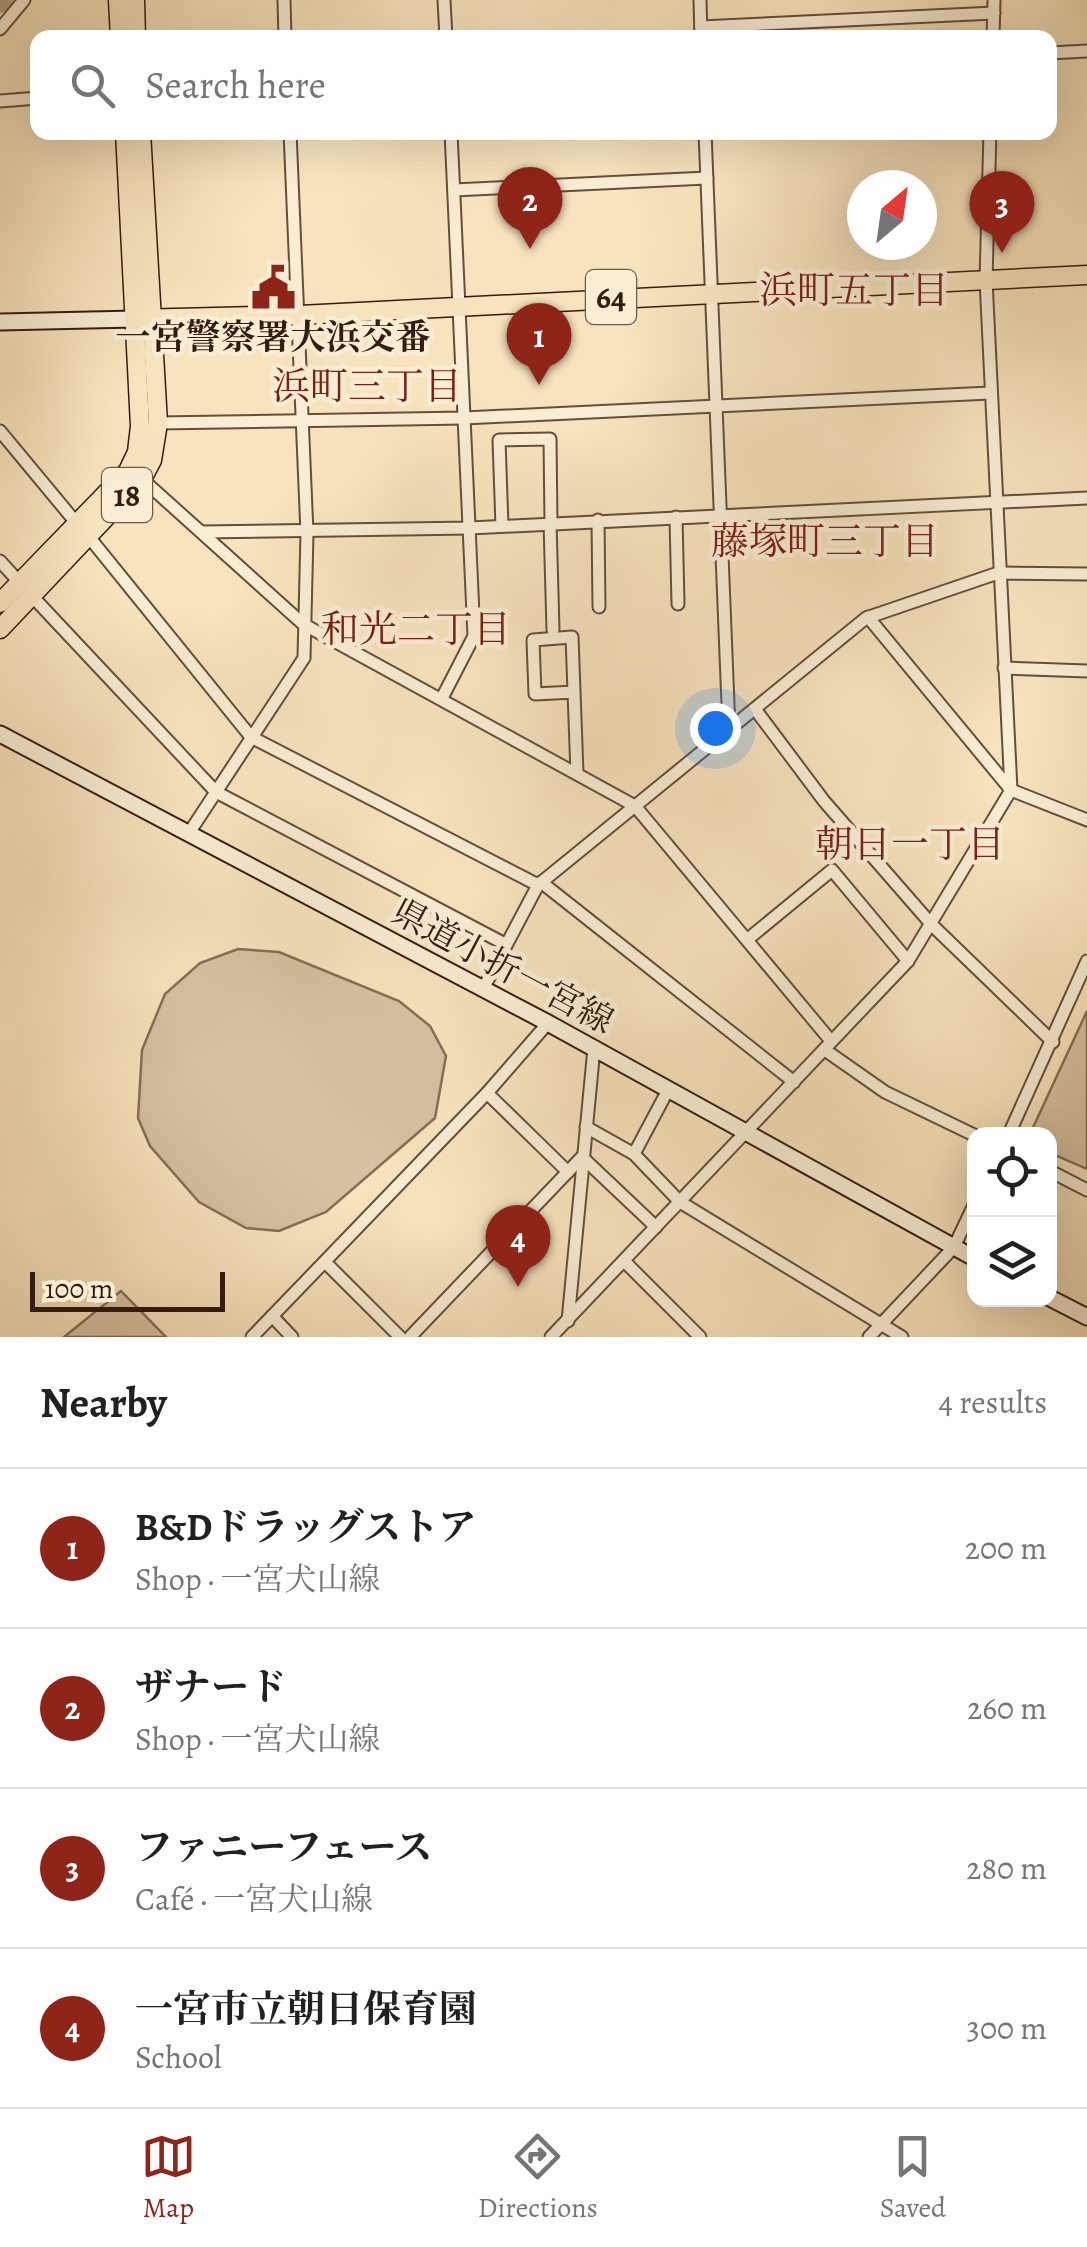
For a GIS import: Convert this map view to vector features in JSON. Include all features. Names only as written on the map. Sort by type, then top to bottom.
[{"type":"main road","points":[[118,0],[120,30]]},
{"type":"main road","points":[[135,0],[136,30]]},
{"type":"main road","name":"18","points":[[0,629],[26,589],[142,478],[152,460],[158,423],[142,319],[126,140]]},
{"type":"main road","name":"18","points":[[84,531],[128,470],[136,452],[142,319],[140,140]]},
{"type":"main road","name":"64","points":[[142,319],[300,315],[1087,275]]},
{"type":"main road","points":[[0,322],[142,319]]},
{"type":"main road","name":"18","points":[[0,603],[26,589]]},
{"type":"main road","name":"県道小折一宮線","points":[[0,734],[548,1022],[967,1254]]},
{"type":"main road","points":[[1057,1302],[1087,1317]]},
{"type":"street","points":[[0,29],[24,0]]},
{"type":"street","points":[[284,0],[285,30]]},
{"type":"street","points":[[444,0],[446,30]]},
{"type":"street","points":[[700,0],[701,30]]},
{"type":"street","points":[[724,30],[994,7]]},
{"type":"street","points":[[1057,53],[1087,52]]},
{"type":"street","points":[[0,101],[30,99]]},
{"type":"street","points":[[189,833],[304,658],[307,533],[290,140]]},
{"type":"street","points":[[442,698],[474,636],[451,140]]},
{"type":"street","points":[[705,140],[729,729]]},
{"type":"street","points":[[551,1337],[908,961],[1011,790],[986,280],[990,140]]},
{"type":"street","points":[[454,190],[707,178]]},
{"type":"street","points":[[158,423],[464,418],[990,393]]},
{"type":"street","points":[[1,435],[251,737],[540,884],[794,1082]]},
{"type":"street","points":[[502,526],[499,440],[550,439],[553,630]]},
{"type":"street","points":[[142,478],[302,624],[634,806],[748,939],[828,1046],[885,1092],[967,1132]]},
{"type":"street","points":[[202,532],[470,528],[1087,498]]},
{"type":"street","points":[[676,517],[678,604]]},
{"type":"street","points":[[598,520],[600,606]]},
{"type":"street","points":[[0,561],[216,792],[505,944]]},
{"type":"street","points":[[483,989],[540,884],[868,617],[998,573],[1087,574]]},
{"type":"street","points":[[868,617],[1011,790],[1087,820]]},
{"type":"street","points":[[574,692],[535,694],[533,640],[572,638],[574,692],[577,773]]},
{"type":"street","points":[[1004,668],[1087,672]]},
{"type":"street","points":[[755,709],[824,801],[932,925],[1053,1042]]},
{"type":"street","points":[[748,939],[832,870],[908,961]]},
{"type":"street","points":[[1012,1127],[1087,962]]},
{"type":"street","points":[[252,1337],[487,1093],[548,1022]]},
{"type":"street","points":[[568,1320],[594,1048]]},
{"type":"street","points":[[634,1154],[668,1090]]},
{"type":"street","points":[[487,1093],[568,1172]]},
{"type":"street","points":[[586,1127],[634,1154],[680,1202],[902,1337]]},
{"type":"street","points":[[410,1337],[582,1157]]},
{"type":"street","points":[[582,1157],[656,1227]]},
{"type":"street","points":[[1057,1175],[1087,1190]]},
{"type":"street","points":[[868,1337],[954,1247],[968,1217]]},
{"type":"street","points":[[326,1262],[400,1337]]},
{"type":"street","points":[[624,1262],[700,1337]]},
{"type":"street","points":[[272,1316],[292,1337]]},
{"type":"shaded area","points":[[238,949],[279,952],[399,1001],[430,1026],[446,1056],[435,1118],[326,1212],[279,1231],[246,1228],[199,1202],[150,1146],[138,1118],[142,1050],[165,994],[200,963]]},
{"type":"shaded area","points":[[1087,1011],[1087,1169],[1057,1156],[1057,1127],[1033,1127]]},
{"type":"shaded area","points":[[121,1291],[166,1337],[64,1337]]},
{"type":"place","name":"ザナード","points":[[530,249]]},
{"type":"place","name":"ファニーフェース","points":[[1002,253]]},
{"type":"place","name":"一宮警察署大浜交番","points":[[273,287]]},
{"type":"place","name":"B&Dドラッグストア","points":[[539,385]]},
{"type":"place","name":"一宮市立朝日保育園","points":[[518,1287]]},
{"type":"district","name":"浜町五丁目","points":[[854,290]]},
{"type":"district","name":"浜町三丁目","points":[[367,386]]},
{"type":"district","name":"藤塚町三丁目","points":[[825,541]]},
{"type":"district","name":"和光二丁目","points":[[416,629]]},
{"type":"district","name":"朝日一丁目","points":[[910,844]]}]
